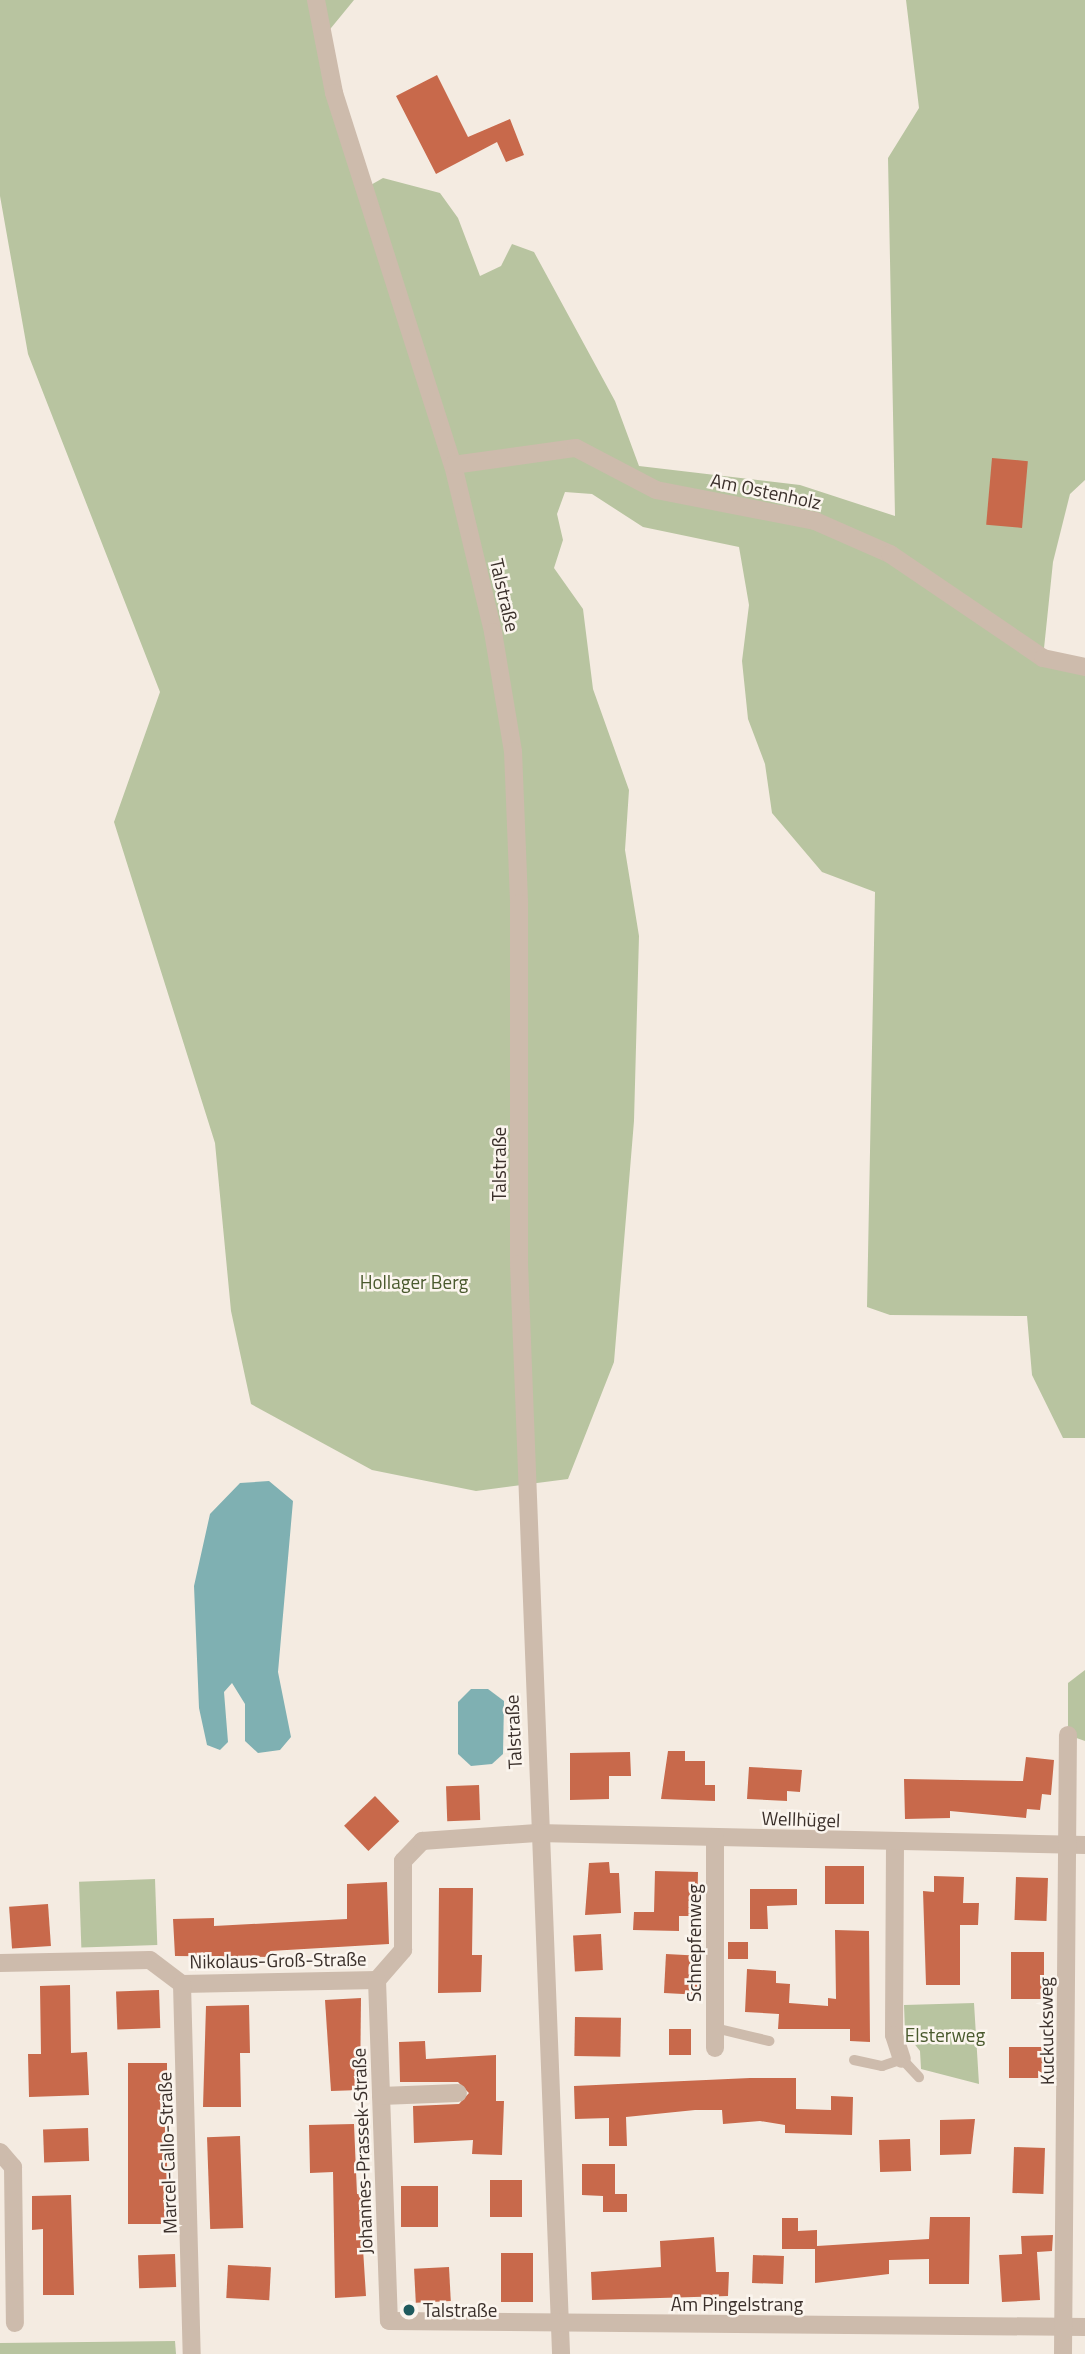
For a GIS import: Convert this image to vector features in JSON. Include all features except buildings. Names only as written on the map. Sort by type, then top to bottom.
[{"type":"street","name":"Talstraße","points":[[316,0],[334,93],[453,465],[493,632],[513,751],[537,1833],[561,2354]]},
{"type":"street","name":"Am Ostenholz","points":[[453,465],[576,448],[656,490],[816,522],[890,554],[1043,658],[1085,667]]},
{"type":"street","name":"Kuckucksweg","points":[[1063,2354],[1064,1844],[1068,1735]]},
{"type":"street","name":"Wellhügel","points":[[537,1833],[895,1843],[1085,1845]]},
{"type":"street","name":"Nikolaus-Groß-Straße","points":[[0,1963],[150,1960],[182,1984],[377,1980],[403,1950],[403,1861],[422,1842],[537,1833]]},
{"type":"street","name":"Schnepfenweg","points":[[715,1837],[715,2048]]},
{"type":"street","points":[[895,1843],[894,2035],[902,2059]]},
{"type":"street","name":"Johannes-Prassek-Straße","points":[[377,1980],[389,2321]]},
{"type":"street","name":"Marcel-Callo-Straße","points":[[182,1984],[194,2321],[192,2354]]},
{"type":"street","points":[[381,2096],[458,2092]]},
{"type":"street","points":[[0,2152],[13,2166],[15,2323]]},
{"type":"street","name":"Am Pingelstrang","points":[[389,2321],[559,2325],[1085,2327]]},
{"type":"lane","points":[[715,2028],[769,2040]]},
{"type":"lane","points":[[854,2060],[882,2066],[902,2059],[919,2077]]},
{"type":"green space","name":"Hollager Berg","points":[[0,0],[354,0],[322,39],[369,186],[383,178],[440,193],[458,218],[480,276],[501,266],[512,244],[534,252],[615,401],[639,466],[800,485],[895,516],[888,158],[919,108],[906,0],[1085,0],[1085,480],[1070,494],[1053,562],[1043,658],[1085,667],[1085,1438],[1063,1438],[1032,1375],[1027,1316],[890,1315],[867,1307],[875,892],[822,872],[772,813],[765,764],[748,719],[742,661],[749,605],[739,547],[643,527],[592,494],[565,492],[557,514],[563,540],[554,568],[583,609],[593,689],[629,790],[625,850],[639,936],[634,1121],[614,1362],[568,1479],[476,1491],[372,1470],[251,1404],[231,1311],[215,1143],[114,822],[160,692],[28,354],[0,196]]},
{"type":"green space","points":[[1085,1670],[1085,1741],[1068,1735],[1068,1683]]},
{"type":"green space","points":[[155,1879],[157,1945],[81,1948],[79,1882]]},
{"type":"green space","name":"Elsterweg","points":[[974,2003],[979,2084],[921,2069],[920,2051],[905,2032],[904,2005]]},
{"type":"green space","points":[[175,2341],[176,2354],[0,2354],[0,2343]]},
{"type":"water","points":[[269,1481],[293,1501],[278,1672],[291,1737],[280,1750],[258,1753],[245,1741],[245,1704],[232,1683],[224,1692],[228,1742],[220,1750],[207,1745],[199,1708],[194,1586],[210,1514],[240,1483]]},
{"type":"water","points":[[471,1689],[488,1689],[504,1701],[503,1754],[492,1764],[471,1766],[458,1754],[458,1702]]},
{"type":"place","name":"Talstraße","points":[[409,2310]]}]
